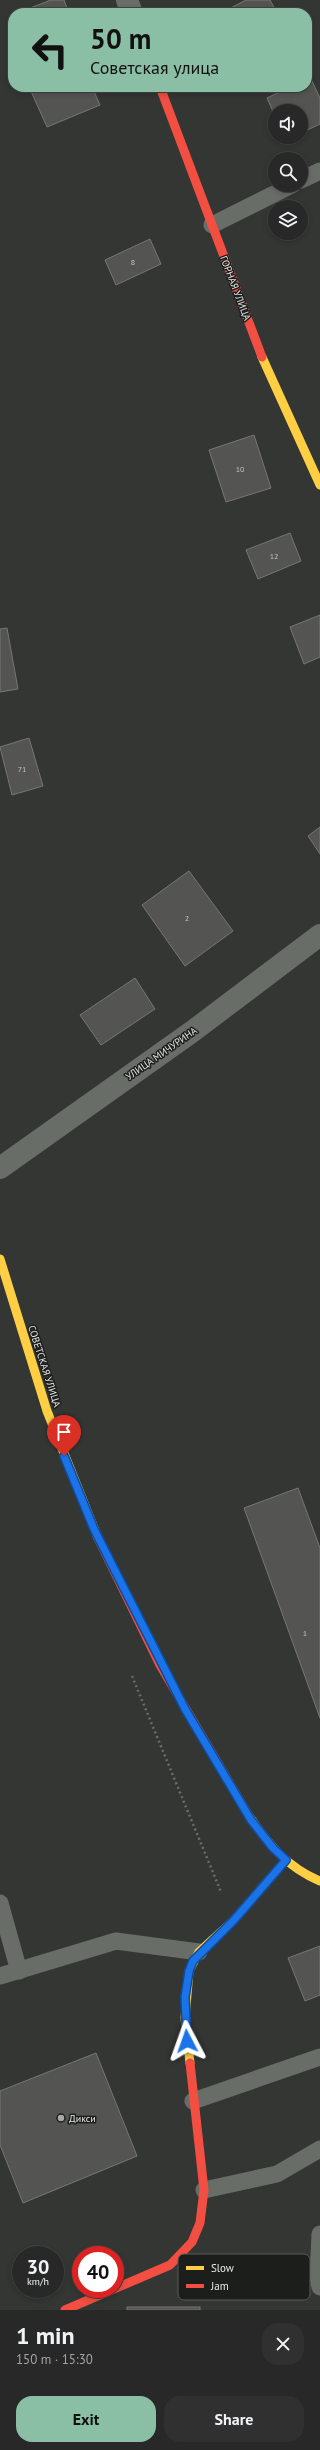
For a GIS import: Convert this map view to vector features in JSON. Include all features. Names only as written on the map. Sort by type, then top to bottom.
[{"type":"street","name":"ГОРНАЯ УЛИЦА","points":[[162,92],[269,374],[320,485]]},
{"type":"street","name":"УЛИЦА МИЧУРИНА","points":[[0,1168],[193,1032],[320,935]]},
{"type":"street","name":"СОВЕТСКАЯ УЛИЦА","points":[[0,1259],[46,1405],[69,1471],[94,1529],[136,1616],[205,1745],[251,1820],[273,1848],[286,1860],[304,1874],[320,1881]]},
{"type":"street","points":[[184,2254],[198,2233],[204,2205],[204,2190],[193,2101],[185,1997],[189,1971],[199,1952],[234,1920],[286,1860]]},
{"type":"street","points":[[64,2310],[147,2276],[178,2259]]},
{"type":"lane","points":[[308,177],[320,171]]},
{"type":"lane","points":[[212,225],[278,192]]},
{"type":"lane","points":[[0,1903],[19,1971]]},
{"type":"lane","points":[[0,1976],[116,1941],[199,1952]]},
{"type":"lane","points":[[193,2101],[320,2057]]},
{"type":"lane","points":[[204,2190],[277,2174],[320,2149]]},
{"type":"lane","points":[[320,2234],[318,2277],[320,2287]]},
{"type":"building","points":[[51,0],[64,0],[67,8],[30,8]]},
{"type":"building","points":[[246,0],[270,0],[274,8],[231,8]]},
{"type":"building","points":[[312,81],[320,98],[320,124],[308,130],[308,104],[270,104],[267,98],[280,92],[312,92]]},
{"type":"building","points":[[31,92],[94,92],[100,105],[47,127]]},
{"type":"building","points":[[150,239],[161,264],[116,285],[105,260]]},
{"type":"building","points":[[254,435],[271,488],[226,502],[209,450]]},
{"type":"building","points":[[290,533],[301,561],[258,579],[246,550]]},
{"type":"building","points":[[320,615],[320,657],[304,664],[290,627]]},
{"type":"building","points":[[7,628],[18,689],[0,692],[0,629]]},
{"type":"building","points":[[29,738],[43,786],[12,795],[0,747]]},
{"type":"building","points":[[320,827],[320,854],[308,836]]},
{"type":"building","points":[[189,871],[233,931],[185,966],[142,905]]},
{"type":"building","points":[[135,978],[155,1009],[101,1045],[80,1015]]},
{"type":"building","points":[[298,1488],[320,1548],[320,1718],[244,1508]]},
{"type":"building","points":[[320,1946],[320,1995],[305,2001],[288,1958]]},
{"type":"building","name":"Дикси","points":[[96,2053],[137,2156],[23,2203],[0,2145],[0,2091]]},
{"type":"building","points":[[127,2307],[200,2307],[200,2310],[127,2310]]},
{"type":"traffic: slow","points":[[262,357],[320,485]]},
{"type":"traffic: slow","points":[[0,1259],[47,1411],[98,1538]]},
{"type":"traffic: slow","points":[[249,1816],[271,1845],[288,1862],[309,1876],[320,1881]]},
{"type":"traffic: slow","points":[[190,2063],[185,2018],[189,1971],[199,1952],[234,1920],[286,1860]]},
{"type":"traffic: jam","points":[[162,92],[262,357]]},
{"type":"traffic: jam","points":[[98,1538],[160,1665],[249,1816]]},
{"type":"traffic: jam","points":[[181,2254],[192,2242],[200,2223],[204,2190],[190,2063]]},
{"type":"traffic: jam","points":[[65,2310],[170,2265],[178,2257]]},
{"type":"place","name":"Дикси","points":[[61,2118]]},
{"type":"route","points":[[64,1456],[94,1529],[136,1616],[185,1709],[205,1745],[251,1820],[273,1848],[286,1860],[234,1920],[199,1952],[193,1961],[189,1971],[185,1997],[187,2041]]}]
